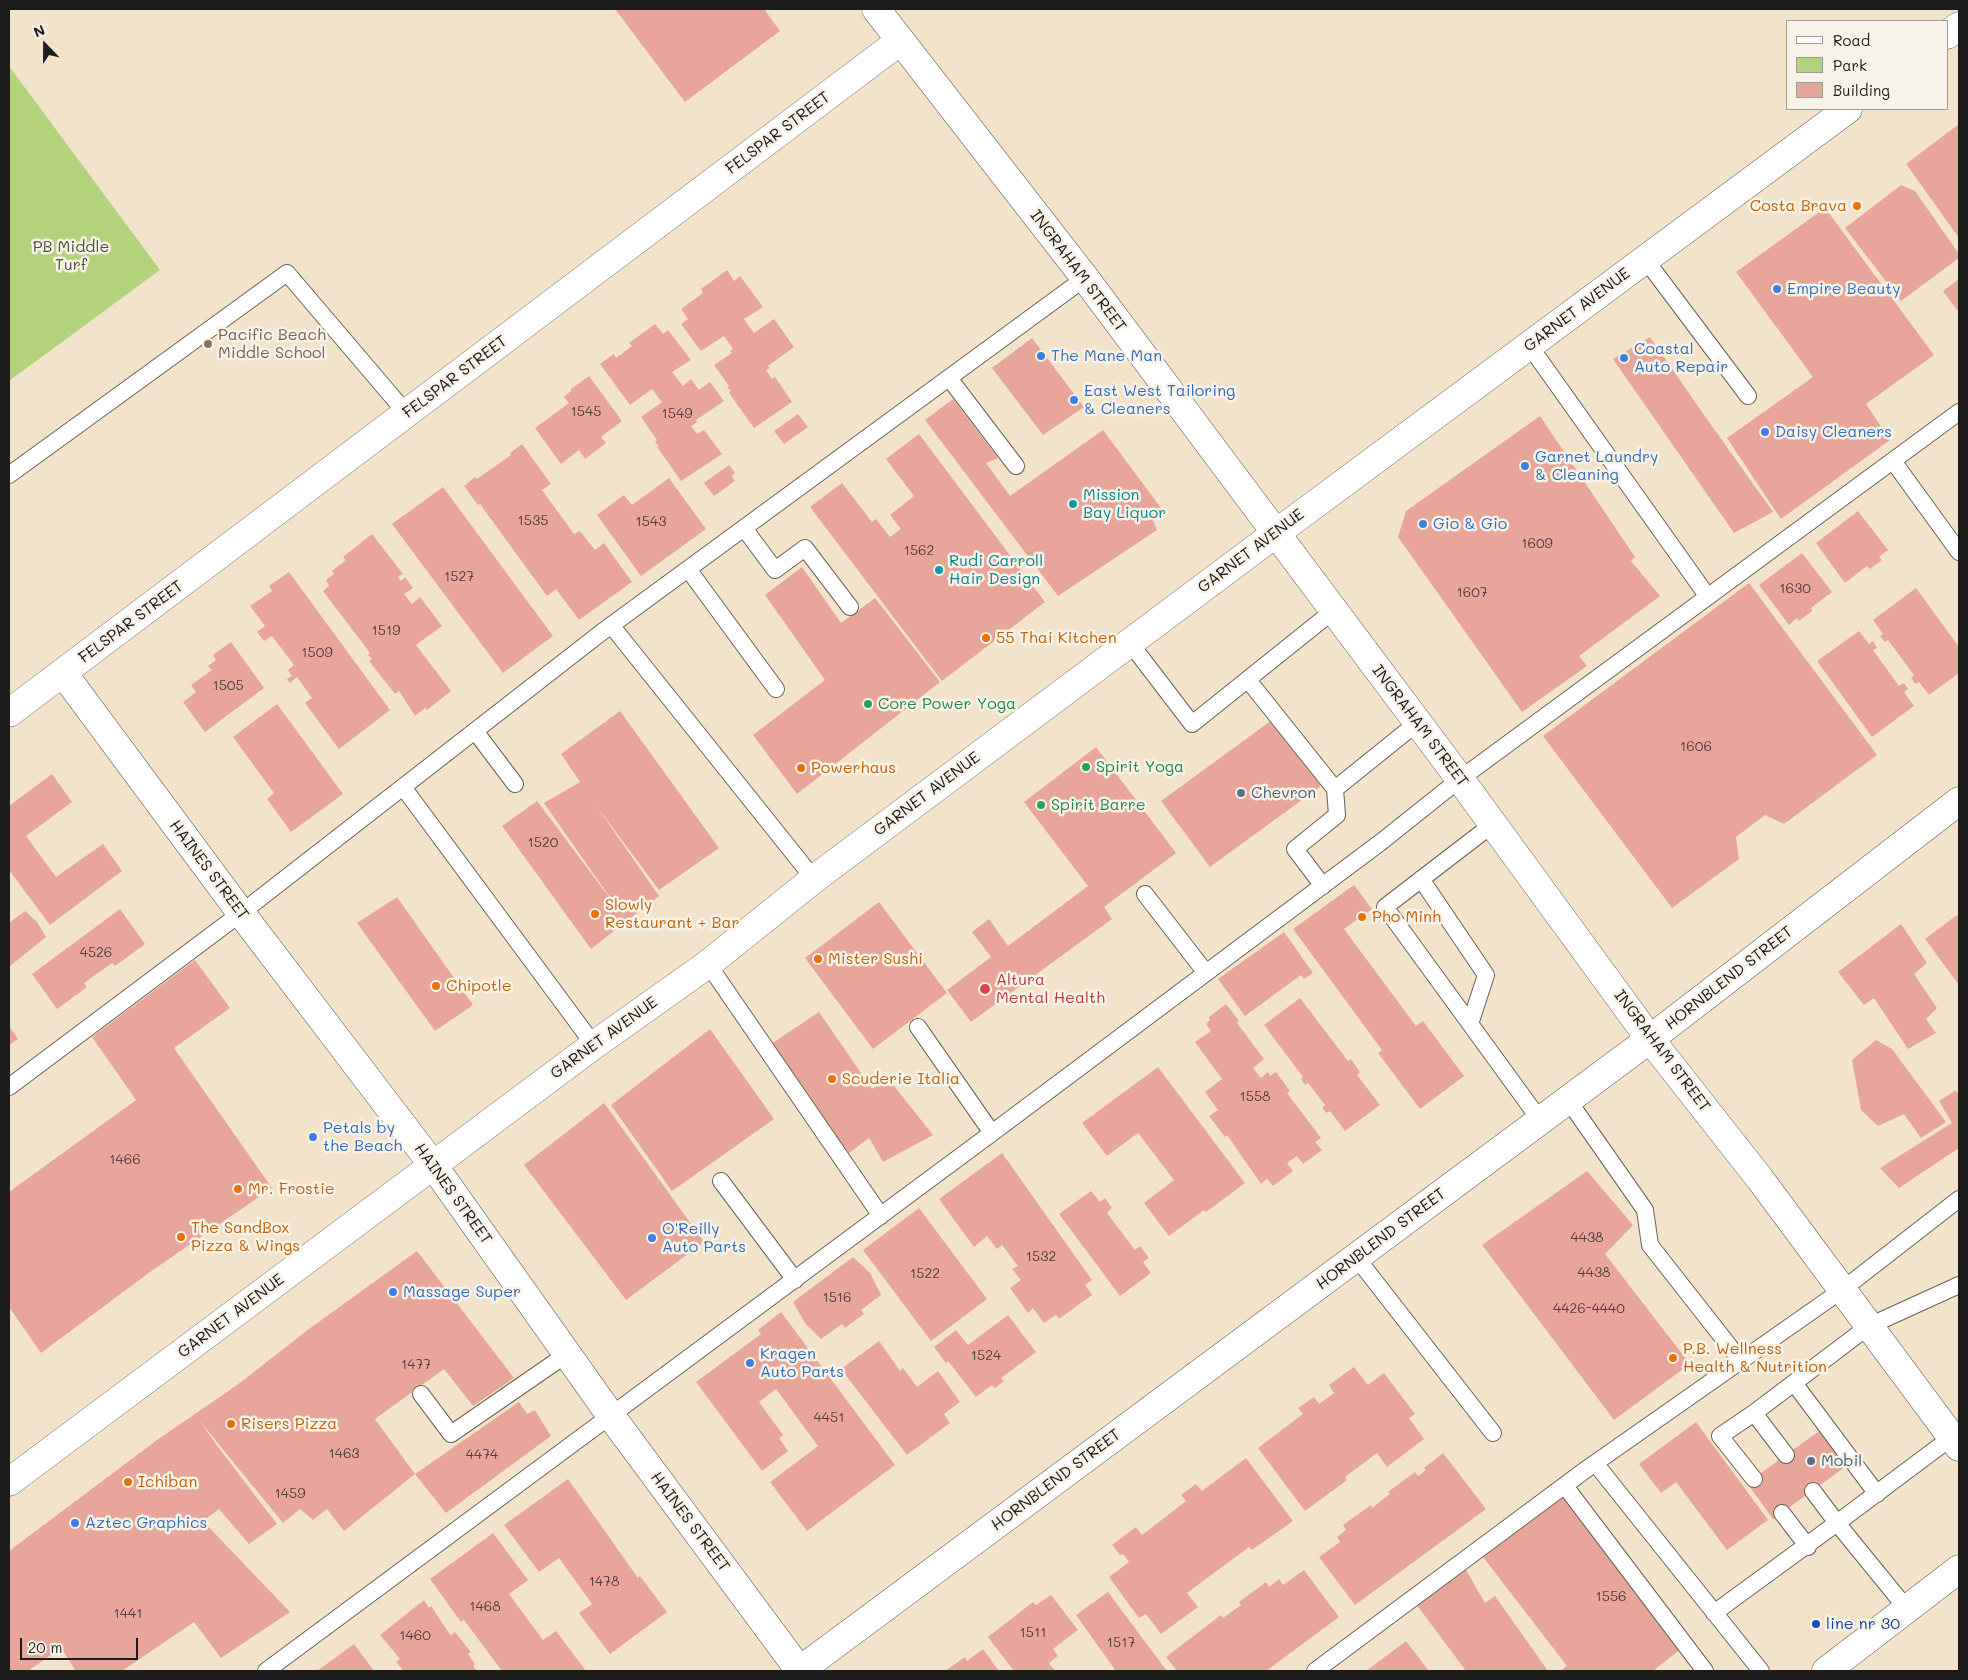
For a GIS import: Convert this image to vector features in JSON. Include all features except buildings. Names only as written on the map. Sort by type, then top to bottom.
[{"type":"main road","name":"INGRAHAM STREET","points":[[876,9],[1085,278],[1493,824],[1650,1039],[1760,1179],[1955,1442]]},
{"type":"main road","points":[[1948,34],[1959,26]]},
{"type":"main road","name":"FELSPAR STREET","points":[[9,713],[900,41]]},
{"type":"main road","name":"GARNET AVENUE","points":[[9,1482],[594,1045],[708,964],[814,879],[1847,110]]},
{"type":"main road","name":"HAINES STREET","points":[[63,673],[241,913],[433,1165],[611,1416],[800,1671]]},
{"type":"main road","name":"HORNBLEND STREET","points":[[800,1671],[1650,1039],[1959,801]]},
{"type":"main road","points":[[1826,1671],[1959,1569]]},
{"type":"lane","points":[[1645,259],[1748,396]]},
{"type":"lane","points":[[9,475],[287,273],[407,414]]},
{"type":"lane","points":[[9,1087],[241,913],[610,626],[1085,278]]},
{"type":"lane","points":[[1529,346],[1708,597]]},
{"type":"lane","points":[[949,378],[1016,466]]},
{"type":"lane","points":[[266,1671],[881,1216],[1323,886],[1460,780],[1959,412]]},
{"type":"lane","points":[[1892,461],[1959,552]]},
{"type":"lane","points":[[744,528],[775,570],[805,548],[850,607]]},
{"type":"lane","points":[[688,569],[776,689]]},
{"type":"lane","points":[[1130,643],[1192,724],[1333,611]]},
{"type":"lane","points":[[610,626],[814,879]]},
{"type":"lane","points":[[1248,680],[1335,788],[1337,815],[1295,850],[1323,886]]},
{"type":"lane","points":[[1335,788],[1417,723]]},
{"type":"lane","points":[[475,731],[515,784]]},
{"type":"lane","points":[[403,787],[594,1045]]},
{"type":"lane","points":[[1493,824],[1385,907],[1540,1120]]},
{"type":"lane","points":[[1422,879],[1486,975],[1470,1024]]},
{"type":"lane","points":[[1145,894],[1206,973]]},
{"type":"lane","points":[[708,964],[881,1216]]},
{"type":"lane","points":[[918,1027],[992,1133]]},
{"type":"lane","points":[[1568,1100],[1645,1210],[1650,1245],[1741,1361]]},
{"type":"lane","points":[[721,1181],[795,1280]]},
{"type":"lane","points":[[1315,1671],[1595,1463],[1842,1290],[1959,1199]]},
{"type":"lane","points":[[1356,1257],[1493,1433]]},
{"type":"lane","points":[[1754,1479],[1720,1436],[1754,1413],[1869,1326],[1959,1285]]},
{"type":"lane","points":[[421,1394],[451,1434],[567,1354]]},
{"type":"lane","points":[[1794,1382],[1878,1494]]},
{"type":"lane","points":[[1754,1413],[1786,1455]]},
{"type":"lane","points":[[1714,1613],[1837,1523],[1955,1442]]},
{"type":"lane","points":[[1595,1463],[1761,1671]]},
{"type":"lane","points":[[1565,1486],[1705,1671]]},
{"type":"lane","points":[[1813,1490],[1837,1523],[1908,1609]]},
{"type":"lane","points":[[1782,1513],[1808,1546]]},
{"type":"green space","name":"PB Middle Turf","points":[[9,66],[160,270],[9,381]]},
{"type":"place","name":"Costa Brava","points":[[1857,206]]},
{"type":"place","name":"Empire Beauty","points":[[1777,289]]},
{"type":"place","name":"Pacific Beach Middle School","points":[[208,344]]},
{"type":"place","name":"The Mane Man","points":[[1041,356]]},
{"type":"place","name":"Coastal Auto Repair","points":[[1624,358]]},
{"type":"place","name":"East West Tailoring & Cleaners","points":[[1074,400]]},
{"type":"place","name":"Daisy Cleaners","points":[[1765,432]]},
{"type":"place","name":"Garnet Laundry & Cleaning","points":[[1525,466]]},
{"type":"place","name":"Mission Bay Liquor","points":[[1073,504]]},
{"type":"place","name":"Gio & Gio","points":[[1423,524]]},
{"type":"place","name":"Rudi Carroll Hair Design","points":[[939,570]]},
{"type":"place","name":"55 Thai Kitchen","points":[[986,638]]},
{"type":"place","name":"Core Power Yoga","points":[[868,704]]},
{"type":"place","name":"Spirit Yoga","points":[[1086,767]]},
{"type":"place","name":"Powerhaus","points":[[801,768]]},
{"type":"place","name":"Chevron","points":[[1241,793]]},
{"type":"place","name":"Spirit Barre","points":[[1041,805]]},
{"type":"place","name":"Slowly Restaurant + Bar","points":[[595,914]]},
{"type":"place","name":"Pho Minh","points":[[1362,917]]},
{"type":"place","name":"Mister Sushi","points":[[818,959]]},
{"type":"place","name":"Chipotle","points":[[436,986]]},
{"type":"place","name":"Altura Mental Health","points":[[985,989]]},
{"type":"place","name":"Scuderie Italia","points":[[832,1079]]},
{"type":"place","name":"Petals by the Beach","points":[[313,1137]]},
{"type":"place","name":"Mr. Frostie","points":[[238,1189]]},
{"type":"place","name":"The SandBox Pizza & Wings","points":[[181,1237]]},
{"type":"place","name":"O'Reilly Auto Parts","points":[[652,1238]]},
{"type":"place","name":"Massage Super","points":[[393,1292]]},
{"type":"place","name":"P.B. Wellness Health & Nutrition","points":[[1673,1358]]},
{"type":"place","name":"Kragen Auto Parts","points":[[750,1363]]},
{"type":"place","name":"Risers Pizza","points":[[231,1424]]},
{"type":"place","name":"Mobil","points":[[1811,1461]]},
{"type":"place","name":"Ichiban","points":[[128,1482]]},
{"type":"place","name":"Aztec Graphics","points":[[75,1523]]},
{"type":"place","name":"line nr 30","points":[[1816,1624]]}]
